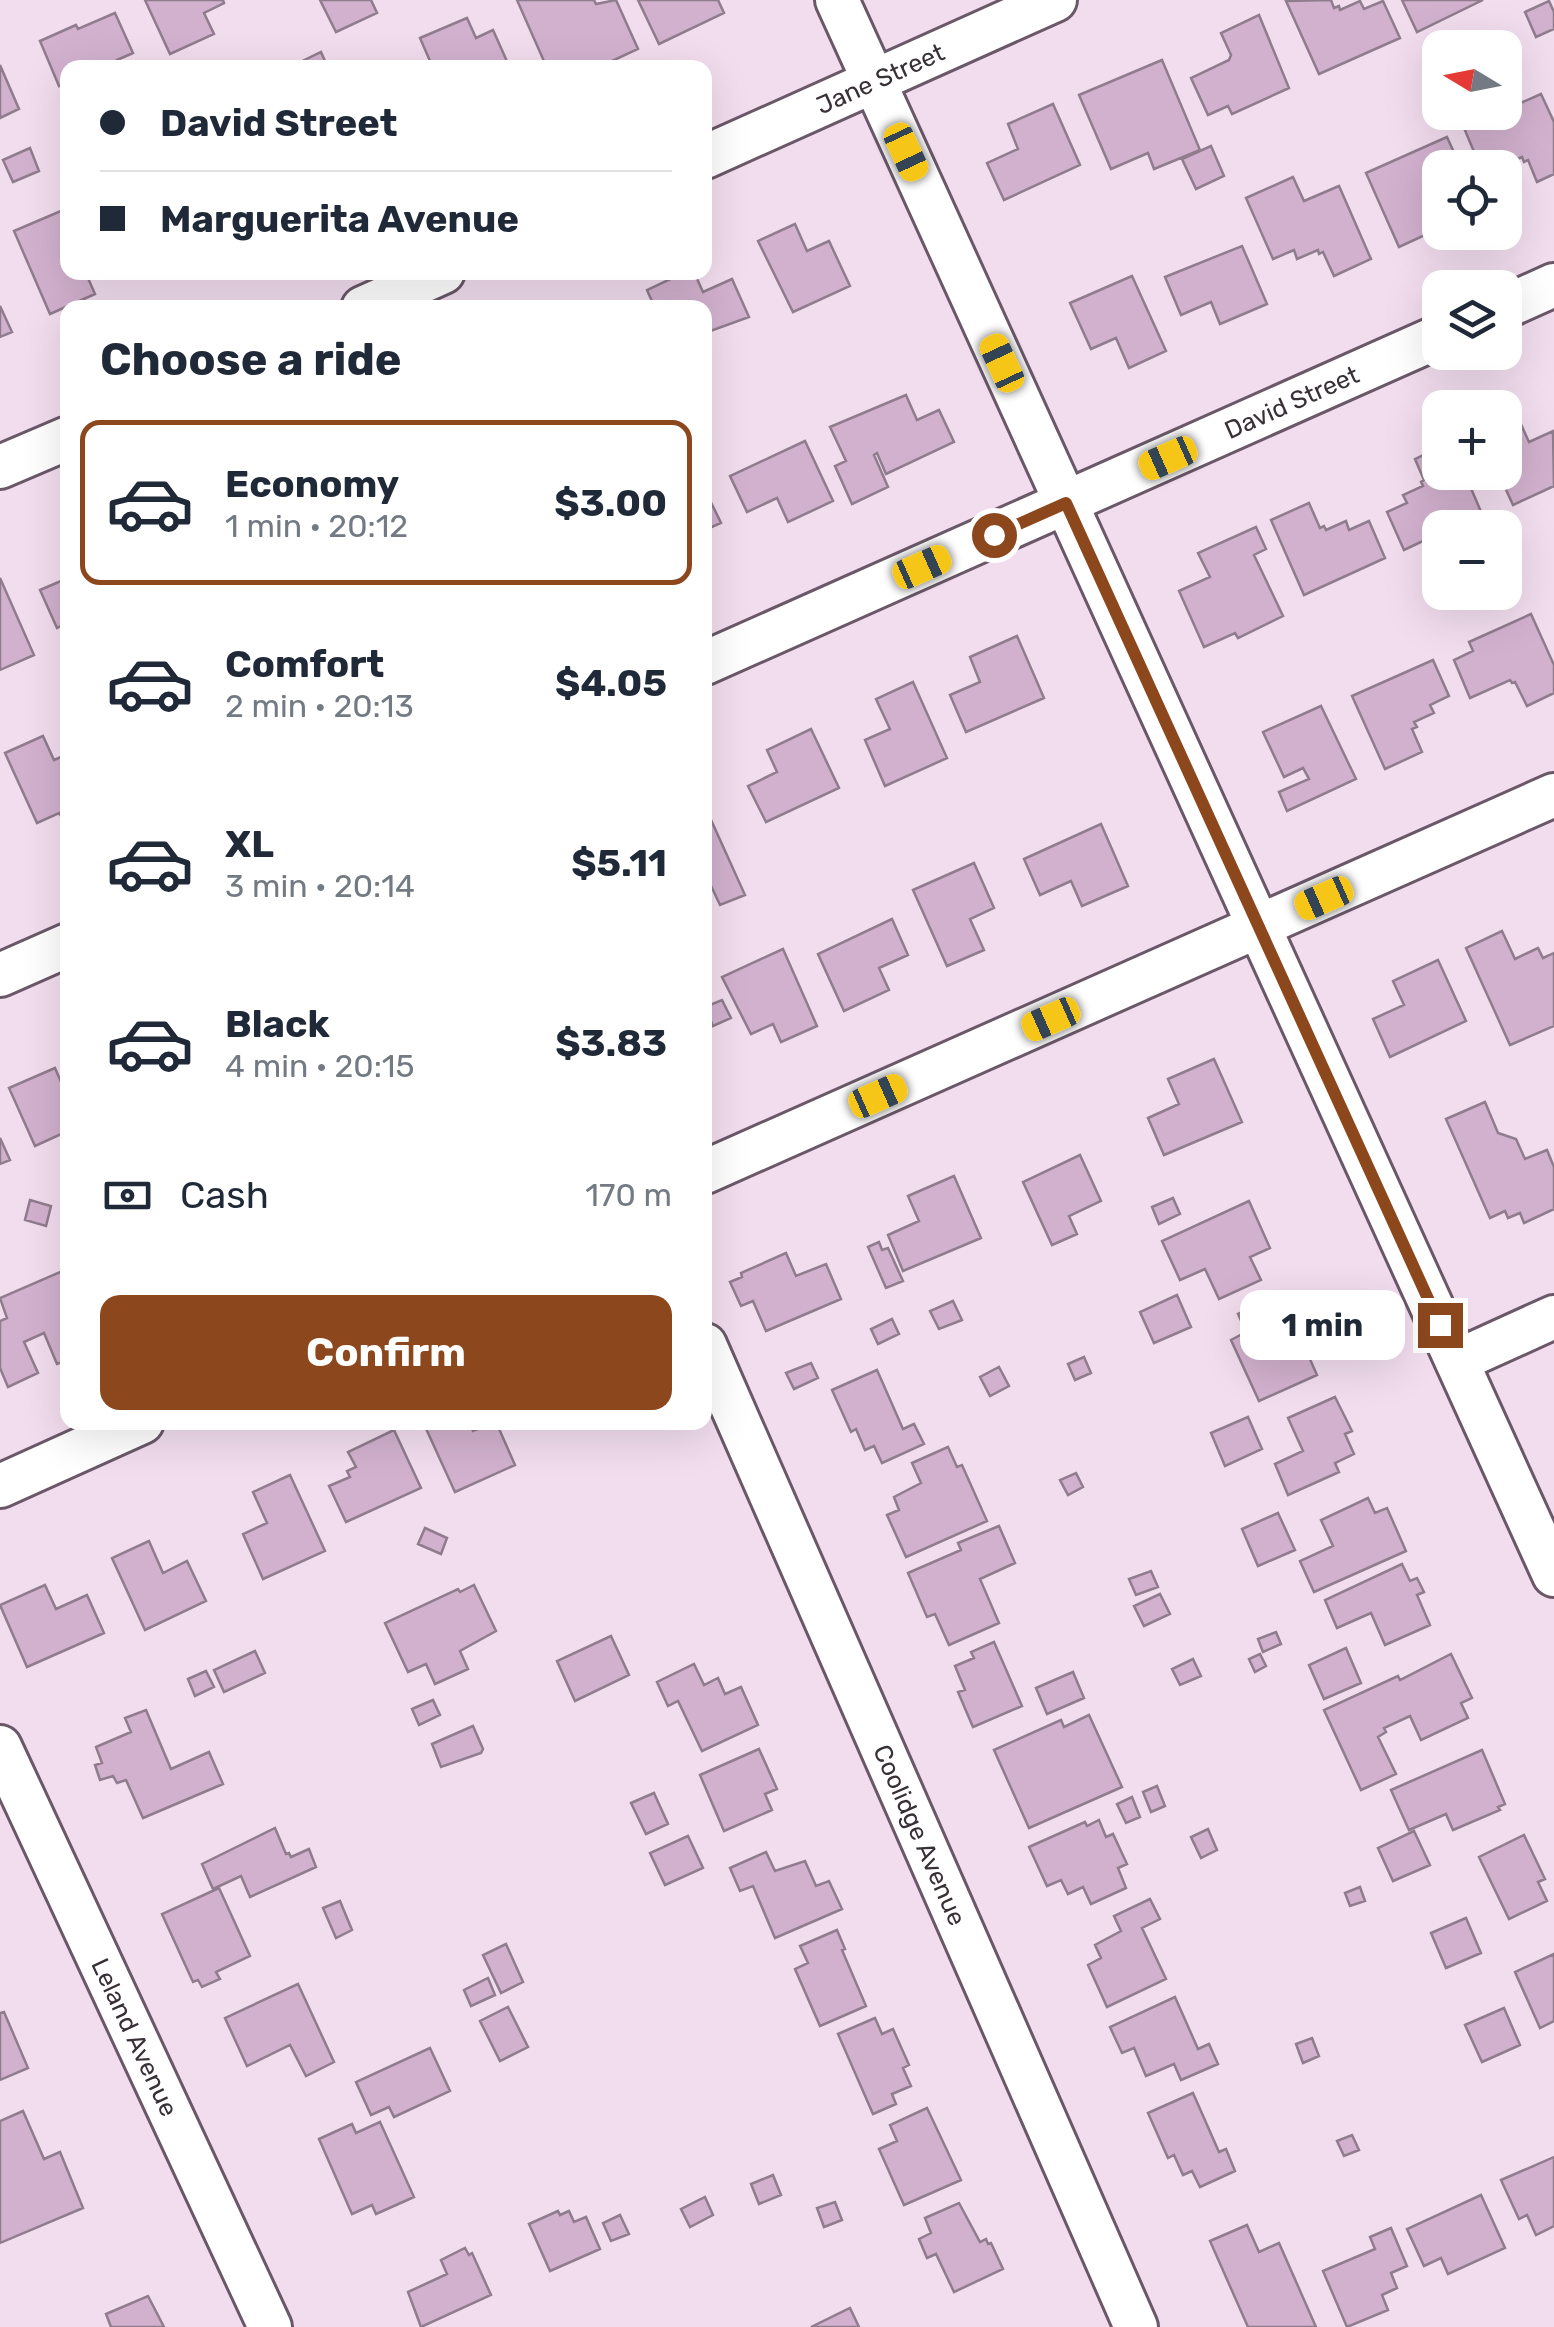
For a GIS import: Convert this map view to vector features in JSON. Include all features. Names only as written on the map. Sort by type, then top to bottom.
[{"type":"street","points":[[837,0],[1554,1575]]},
{"type":"street","name":"Jane Street","points":[[712,154],[1054,0]]},
{"type":"street","points":[[381,300],[424,280]]},
{"type":"street","points":[[1522,299],[1554,285]]},
{"type":"street","name":"David Street","points":[[712,660],[1422,344]]},
{"type":"street","points":[[0,467],[60,441]]},
{"type":"street","points":[[712,1169],[1554,795]]},
{"type":"street","points":[[0,975],[60,949]]},
{"type":"street","points":[[1457,1361],[1554,1318]]},
{"type":"street","name":"Coolidge Avenue","points":[[712,1360],[1136,2327]]},
{"type":"street","points":[[0,1486],[124,1430]]},
{"type":"street","name":"Leland Avenue","points":[[0,1747],[270,2327]]},
{"type":"building","points":[[145,0],[224,3],[204,13],[214,34],[170,54]]},
{"type":"building","points":[[320,0],[371,0],[377,13],[336,32]]},
{"type":"building","points":[[517,0],[594,0],[596,4],[616,0],[638,49],[614,60],[543,60]]},
{"type":"building","points":[[638,0],[718,0],[724,13],[659,44]]},
{"type":"building","points":[[1331,0],[1334,8],[1339,6],[1340,10],[1360,1],[1364,9],[1383,1],[1400,38],[1319,74],[1286,1]]},
{"type":"building","points":[[1402,0],[1483,0],[1417,32]]},
{"type":"building","points":[[1549,1],[1554,29],[1536,37],[1525,12]]},
{"type":"building","points":[[115,13],[133,53],[117,60],[60,60],[59,86],[40,41],[76,25],[78,29]]},
{"type":"building","points":[[1259,15],[1289,88],[1232,114],[1228,106],[1208,115],[1191,78],[1229,60],[1231,55],[1221,33]]},
{"type":"building","points":[[467,18],[476,38],[493,30],[506,60],[430,60],[420,38]]},
{"type":"building","points":[[321,52],[324,60],[304,60]]},
{"type":"building","points":[[1162,60],[1200,150],[1154,169],[1148,153],[1111,169],[1079,95]]},
{"type":"building","points":[[0,65],[19,109],[0,118]]},
{"type":"building","points":[[1541,94],[1554,122],[1554,174],[1537,182],[1528,160],[1524,162],[1522,150],[1473,150],[1465,130],[1522,130],[1522,102]]},
{"type":"building","points":[[1053,104],[1080,165],[1004,200],[987,163],[1018,149],[1008,124]]},
{"type":"building","points":[[1447,137],[1453,150],[1422,150],[1422,236],[1399,247],[1366,173]]},
{"type":"building","points":[[1211,146],[1224,176],[1196,189],[1182,159]]},
{"type":"building","points":[[30,148],[39,171],[13,182],[3,160]]},
{"type":"building","points":[[1293,177],[1304,201],[1339,186],[1371,259],[1334,276],[1323,252],[1319,254],[1318,250],[1297,259],[1294,250],[1273,259],[1246,198]]},
{"type":"building","points":[[60,211],[60,280],[89,280],[95,294],[82,300],[60,300],[60,310],[50,314],[14,231]]},
{"type":"building","points":[[795,224],[807,251],[829,241],[850,286],[793,312],[758,241]]},
{"type":"building","points":[[1242,246],[1267,304],[1220,324],[1211,302],[1181,315],[1165,277]]},
{"type":"building","points":[[1132,276],[1166,351],[1129,368],[1116,338],[1091,349],[1070,303]]},
{"type":"building","points":[[732,279],[749,317],[712,330],[712,300],[651,300],[647,290],[668,280],[698,280],[703,292]]},
{"type":"building","points":[[0,306],[12,332],[0,337]]},
{"type":"building","points":[[906,395],[917,420],[939,410],[954,442],[886,474],[877,453],[874,455],[888,487],[852,504],[835,466],[846,461],[830,427]]},
{"type":"building","points":[[1522,426],[1529,442],[1553,431],[1554,486],[1513,505],[1506,490],[1522,490]]},
{"type":"building","points":[[805,441],[833,501],[788,522],[777,498],[747,512],[730,476]]},
{"type":"building","points":[[1422,456],[1422,475],[1415,459]]},
{"type":"building","points":[[1422,486],[1422,490],[1472,490],[1480,510],[1422,510],[1422,542],[1404,550],[1387,512],[1407,503],[1403,495]]},
{"type":"building","points":[[1309,503],[1320,528],[1324,526],[1326,530],[1346,521],[1349,530],[1369,521],[1385,558],[1304,595],[1271,520]]},
{"type":"building","points":[[712,504],[721,523],[712,527]]},
{"type":"building","points":[[1256,527],[1266,549],[1254,555],[1283,616],[1238,638],[1235,633],[1204,647],[1179,591],[1210,577],[1198,553]]},
{"type":"building","points":[[0,578],[34,655],[0,670]]},
{"type":"building","points":[[60,581],[57,628],[40,590]]},
{"type":"building","points":[[1531,614],[1554,665],[1554,693],[1527,706],[1515,682],[1510,680],[1470,698],[1454,660],[1473,651],[1469,642]]},
{"type":"building","points":[[1017,636],[1044,698],[966,732],[950,695],[980,682],[970,657]]},
{"type":"building","points":[[1433,660],[1449,696],[1430,705],[1434,713],[1414,722],[1417,727],[1412,729],[1422,752],[1385,769],[1352,696]]},
{"type":"building","points":[[913,682],[947,758],[885,786],[865,740],[890,729],[876,699]]},
{"type":"building","points":[[1321,706],[1356,779],[1287,811],[1279,792],[1309,779],[1303,768],[1284,777],[1263,732]]},
{"type":"building","points":[[811,729],[839,788],[766,822],[748,786],[777,772],[767,750]]},
{"type":"building","points":[[43,736],[54,760],[60,757],[60,815],[37,823],[5,753]]},
{"type":"building","points":[[712,822],[745,895],[720,905],[712,888]]},
{"type":"building","points":[[1101,824],[1128,886],[1082,906],[1071,881],[1040,895],[1024,859]]},
{"type":"building","points":[[974,863],[994,908],[970,919],[984,950],[947,966],[913,890]]},
{"type":"building","points":[[892,919],[908,955],[879,968],[889,990],[844,1011],[818,954]]},
{"type":"building","points":[[1502,931],[1515,959],[1538,948],[1543,958],[1554,953],[1554,1026],[1510,1045],[1466,948]]},
{"type":"building","points":[[783,949],[817,1026],[781,1042],[773,1024],[751,1034],[722,977]]},
{"type":"building","points":[[1438,960],[1466,1021],[1390,1057],[1373,1019],[1404,1005],[1393,981]]},
{"type":"building","points":[[722,1000],[731,1018],[713,1026],[712,1004]]},
{"type":"building","points":[[1214,1059],[1242,1122],[1164,1155],[1148,1118],[1179,1104],[1168,1079]]},
{"type":"building","points":[[55,1068],[60,1080],[60,1135],[35,1146],[9,1088]]},
{"type":"building","points":[[1485,1102],[1498,1133],[1516,1139],[1525,1159],[1547,1150],[1554,1167],[1554,1209],[1524,1223],[1520,1213],[1508,1218],[1505,1211],[1490,1218],[1446,1119]]},
{"type":"building","points":[[0,1138],[10,1160],[0,1164]]},
{"type":"building","points":[[1080,1155],[1101,1201],[1069,1216],[1077,1234],[1052,1245],[1023,1182]]},
{"type":"building","points":[[954,1176],[981,1238],[903,1271],[888,1235],[919,1221],[908,1196]]},
{"type":"building","points":[[1173,1198],[1180,1214],[1159,1224],[1152,1207]]},
{"type":"building","points":[[30,1200],[51,1206],[46,1226],[25,1220]]},
{"type":"building","points":[[1249,1201],[1270,1248],[1250,1257],[1261,1280],[1219,1299],[1205,1269],[1180,1280],[1162,1241]]},
{"type":"building","points":[[879,1242],[882,1250],[888,1248],[903,1281],[886,1288],[868,1247]]},
{"type":"building","points":[[786,1253],[796,1276],[826,1264],[841,1299],[766,1331],[753,1301],[741,1306],[730,1282]]},
{"type":"building","points":[[60,1272],[60,1363],[57,1364],[44,1333],[24,1342],[38,1373],[8,1387],[0,1368],[0,1321],[7,1318],[0,1298]]},
{"type":"building","points":[[1177,1295],[1191,1327],[1154,1343],[1140,1312]]},
{"type":"building","points":[[1278,1296],[1292,1326],[1286,1329],[1290,1336],[1298,1332],[1317,1375],[1259,1401],[1231,1340],[1246,1332],[1238,1314]]},
{"type":"building","points":[[953,1301],[962,1320],[939,1329],[930,1311]]},
{"type":"building","points":[[892,1319],[899,1334],[878,1344],[871,1329]]},
{"type":"building","points":[[1084,1357],[1091,1373],[1075,1380],[1068,1364]]},
{"type":"building","points":[[811,1363],[818,1378],[794,1389],[786,1373]]},
{"type":"building","points":[[999,1367],[1009,1386],[990,1396],[980,1377]]},
{"type":"building","points":[[877,1370],[903,1429],[914,1424],[924,1444],[882,1463],[874,1446],[865,1450],[856,1429],[851,1432],[832,1390]]},
{"type":"building","points":[[1335,1397],[1352,1431],[1345,1434],[1354,1454],[1335,1463],[1339,1472],[1288,1495],[1275,1464],[1303,1451],[1288,1418]]},
{"type":"building","points":[[1248,1417],[1262,1449],[1225,1466],[1211,1433]]},
{"type":"building","points":[[394,1430],[421,1488],[346,1522],[329,1486],[350,1477],[347,1471],[356,1467],[348,1452]]},
{"type":"building","points":[[427,1430],[500,1430],[515,1465],[455,1492]]},
{"type":"building","points":[[948,1447],[957,1467],[962,1465],[987,1521],[906,1557],[887,1515],[899,1510],[894,1497],[921,1483],[912,1463]]},
{"type":"building","points":[[1076,1473],[1083,1487],[1068,1495],[1060,1480]]},
{"type":"building","points":[[290,1475],[325,1551],[263,1579],[243,1534],[267,1523],[253,1492]]},
{"type":"building","points":[[1368,1498],[1375,1513],[1387,1508],[1406,1551],[1314,1592],[1300,1561],[1333,1546],[1321,1520]]},
{"type":"building","points":[[1278,1513],[1295,1550],[1258,1566],[1242,1529]]},
{"type":"building","points":[[999,1526],[1015,1563],[980,1579],[999,1623],[949,1645],[935,1614],[927,1617],[908,1573],[961,1550],[958,1543]]},
{"type":"building","points":[[425,1528],[447,1538],[441,1554],[418,1544]]},
{"type":"building","points":[[149,1541],[163,1573],[187,1561],[206,1601],[145,1630],[112,1558]]},
{"type":"building","points":[[1402,1564],[1410,1581],[1417,1578],[1424,1592],[1417,1595],[1430,1625],[1385,1645],[1371,1613],[1337,1628],[1325,1600]]},
{"type":"building","points":[[1151,1571],[1158,1587],[1136,1595],[1129,1579]]},
{"type":"building","points":[[45,1585],[56,1609],[87,1595],[104,1633],[27,1667],[0,1605]]},
{"type":"building","points":[[474,1585],[496,1631],[460,1651],[468,1669],[435,1684],[426,1664],[408,1672],[385,1623]]},
{"type":"building","points":[[1160,1594],[1170,1614],[1144,1626],[1134,1606]]},
{"type":"building","points":[[1276,1632],[1281,1644],[1263,1652],[1258,1639]]},
{"type":"building","points":[[611,1636],[629,1675],[575,1701],[557,1661]]},
{"type":"building","points":[[994,1642],[1022,1706],[973,1727],[958,1692],[965,1690],[955,1666],[974,1658],[971,1652]]},
{"type":"building","points":[[1346,1648],[1361,1683],[1324,1699],[1309,1665]]},
{"type":"building","points":[[255,1651],[265,1673],[224,1692],[214,1670]]},
{"type":"building","points":[[1260,1654],[1266,1666],[1255,1672],[1249,1659]]},
{"type":"building","points":[[1451,1654],[1472,1698],[1461,1703],[1468,1718],[1421,1740],[1410,1716],[1384,1728],[1386,1732],[1378,1737],[1396,1774],[1361,1790],[1324,1710],[1398,1676],[1400,1680]]},
{"type":"building","points":[[1193,1659],[1201,1676],[1180,1685],[1172,1669]]},
{"type":"building","points":[[694,1664],[704,1685],[718,1678],[725,1694],[741,1687],[758,1725],[702,1751],[678,1701],[668,1706],[657,1682]]},
{"type":"building","points":[[206,1671],[214,1687],[195,1696],[188,1679]]},
{"type":"building","points":[[1073,1672],[1084,1698],[1047,1714],[1036,1688]]},
{"type":"building","points":[[433,1700],[440,1715],[419,1725],[412,1709]]},
{"type":"building","points":[[146,1710],[171,1769],[209,1752],[223,1784],[143,1818],[126,1780],[117,1783],[113,1776],[100,1780],[95,1765],[102,1763],[96,1747],[131,1732],[125,1718]]},
{"type":"building","points":[[1089,1715],[1122,1787],[1029,1828],[994,1750],[1061,1720],[1064,1727]]},
{"type":"building","points":[[473,1726],[483,1749],[481,1753],[441,1767],[432,1744]]},
{"type":"building","points":[[759,1749],[777,1789],[765,1794],[772,1810],[724,1831],[700,1775]]},
{"type":"building","points":[[1482,1750],[1505,1804],[1498,1807],[1500,1810],[1453,1830],[1446,1814],[1409,1830],[1391,1790]]},
{"type":"building","points":[[1157,1786],[1165,1806],[1151,1812],[1143,1792]]},
{"type":"building","points":[[654,1793],[668,1824],[646,1834],[631,1803]]},
{"type":"building","points":[[1132,1797],[1140,1817],[1126,1823],[1117,1804]]},
{"type":"building","points":[[1099,1820],[1106,1837],[1113,1834],[1127,1864],[1118,1868],[1126,1888],[1091,1904],[1083,1887],[1068,1894],[1061,1880],[1047,1886],[1029,1847],[1085,1822],[1087,1826]]},
{"type":"building","points":[[275,1828],[286,1854],[291,1857],[309,1849],[316,1867],[250,1897],[241,1876],[213,1889],[202,1864]]},
{"type":"building","points":[[1208,1829],[1217,1850],[1201,1858],[1191,1837]]},
{"type":"building","points":[[1414,1831],[1430,1865],[1393,1881],[1378,1848]]},
{"type":"building","points":[[1524,1835],[1545,1879],[1538,1882],[1547,1901],[1509,1919],[1479,1857]]},
{"type":"building","points":[[688,1836],[703,1868],[665,1885],[650,1853]]},
{"type":"building","points":[[766,1852],[775,1871],[805,1861],[816,1886],[829,1881],[842,1909],[775,1938],[753,1886],[740,1891],[730,1868]]},
{"type":"building","points":[[1360,1887],[1365,1901],[1350,1906],[1345,1893]]},
{"type":"building","points":[[219,1888],[250,1956],[216,1972],[220,1979],[202,1987],[198,1980],[193,1982],[162,1914]]},
{"type":"building","points":[[1150,1899],[1160,1919],[1142,1928],[1166,1979],[1107,2007],[1088,1965],[1101,1958],[1095,1945],[1121,1931],[1114,1916]]},
{"type":"building","points":[[340,1901],[352,1930],[336,1938],[323,1908]]},
{"type":"building","points":[[1466,1918],[1481,1953],[1446,1968],[1431,1933]]},
{"type":"building","points":[[837,1930],[866,2006],[820,2026],[795,1969],[808,1963],[800,1946]]},
{"type":"building","points":[[506,1944],[523,1982],[501,1993],[483,1955]]},
{"type":"building","points":[[1554,1954],[1554,2021],[1540,2028],[1515,1972]]},
{"type":"building","points":[[488,1978],[495,1995],[471,2006],[464,1990]]},
{"type":"building","points":[[298,1984],[334,2062],[306,2076],[290,2045],[247,2066],[225,2018]]},
{"type":"building","points":[[1175,1997],[1198,2049],[1209,2044],[1218,2064],[1181,2080],[1174,2064],[1146,2076],[1134,2048],[1122,2053],[1110,2027]]},
{"type":"building","points":[[508,2007],[528,2047],[500,2061],[480,2021]]},
{"type":"building","points":[[1504,2008],[1520,2045],[1482,2062],[1465,2025]]},
{"type":"building","points":[[4,2012],[28,2068],[0,2080],[0,2013]]},
{"type":"building","points":[[875,2018],[882,2034],[893,2029],[909,2065],[903,2068],[911,2086],[892,2094],[896,2104],[873,2114],[838,2034]]},
{"type":"building","points":[[1312,2038],[1319,2056],[1303,2063],[1296,2044]]},
{"type":"building","points":[[430,2048],[450,2091],[394,2117],[389,2107],[371,2115],[356,2082]]},
{"type":"building","points":[[1193,2093],[1219,2152],[1226,2149],[1235,2171],[1200,2187],[1192,2171],[1183,2175],[1174,2155],[1168,2158],[1148,2113]]},
{"type":"building","points":[[927,2108],[961,2180],[904,2205],[879,2149],[897,2141],[890,2125]]},
{"type":"building","points":[[23,2111],[44,2159],[60,2152],[83,2208],[0,2243],[0,2121]]},
{"type":"building","points":[[380,2122],[414,2197],[376,2214],[372,2205],[352,2214],[319,2139],[352,2124],[356,2133]]},
{"type":"building","points":[[1352,2135],[1359,2150],[1344,2156],[1337,2141]]},
{"type":"building","points":[[1554,2157],[1554,2226],[1536,2235],[1527,2215],[1519,2219],[1501,2180]]},
{"type":"building","points":[[773,2175],[781,2195],[759,2204],[751,2184]]},
{"type":"building","points":[[1481,2195],[1505,2248],[1448,2274],[1441,2258],[1424,2266],[1407,2229]]},
{"type":"building","points":[[705,2197],[713,2215],[690,2227],[681,2209]]},
{"type":"building","points":[[835,2202],[842,2220],[824,2227],[817,2208]]},
{"type":"building","points":[[959,2203],[980,2242],[986,2239],[991,2243],[1003,2269],[954,2292],[936,2254],[927,2258],[919,2239],[931,2233],[925,2218]]},
{"type":"building","points":[[558,2211],[560,2215],[569,2211],[574,2222],[586,2217],[600,2249],[550,2271],[529,2224]]},
{"type":"building","points":[[620,2215],[629,2234],[611,2241],[603,2223]]},
{"type":"building","points":[[1247,2225],[1259,2252],[1279,2243],[1316,2327],[1248,2327],[1210,2241]]},
{"type":"building","points":[[1391,2228],[1407,2266],[1391,2273],[1397,2288],[1382,2295],[1388,2310],[1347,2327],[1323,2271],[1375,2249],[1370,2237]]},
{"type":"building","points":[[465,2248],[469,2255],[472,2253],[491,2295],[421,2327],[408,2292],[447,2274],[441,2260]]},
{"type":"building","points":[[148,2296],[164,2327],[111,2327],[106,2314]]},
{"type":"building","points":[[850,2308],[859,2327],[811,2327]]},
{"type":"route","points":[[994,535],[1066,503],[1440,1325]]}]
